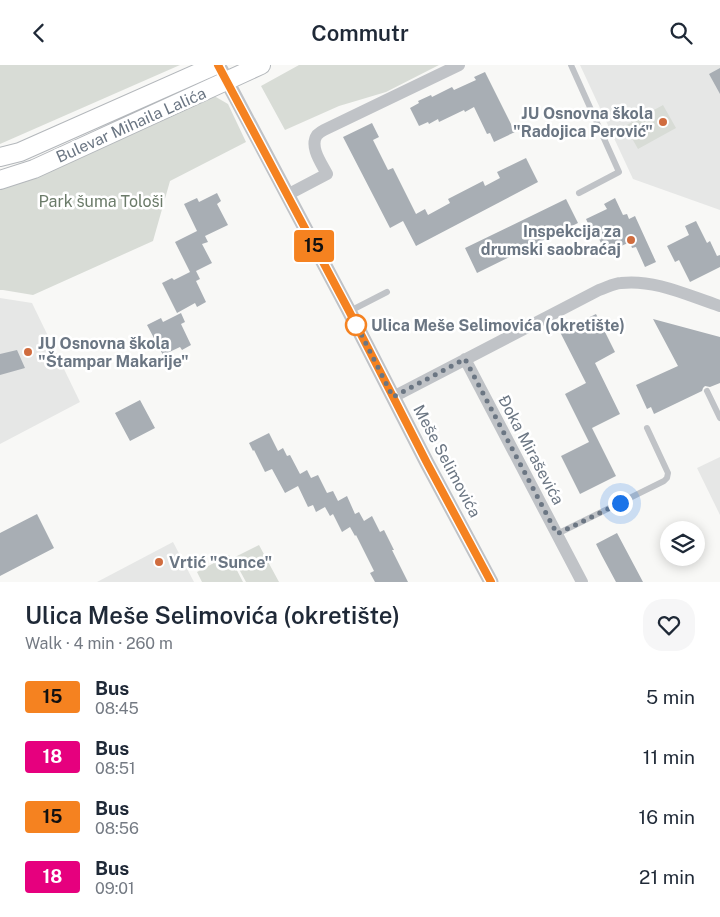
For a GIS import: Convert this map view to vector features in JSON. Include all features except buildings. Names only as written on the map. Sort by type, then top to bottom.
[{"type":"main road","name":"Bulevar Mihaila Lalića","points":[[0,157],[20,152],[217,65]]},
{"type":"main road","name":"Bulevar Mihaila Lalića","points":[[0,180],[34,169],[261,65]]},
{"type":"street","name":"Meše Selimovića","points":[[217,65],[288,195],[490,582]]},
{"type":"street","points":[[288,195],[327,174],[315,151],[316,136],[324,130],[459,65]]},
{"type":"street","points":[[393,397],[599,290],[620,283],[640,283],[665,288],[720,306]]},
{"type":"street","name":"Đoka Miraševića","points":[[465,359],[582,582]]},
{"type":"lane","points":[[571,65],[619,172],[578,193]]},
{"type":"lane","points":[[349,312],[387,292]]},
{"type":"lane","points":[[707,391],[718,419]]},
{"type":"lane","points":[[557,534],[668,478],[668,473],[646,428]]},
{"type":"shaded area","name":"JU Osnovna škola \"Radojica Perović\"","points":[[580,65],[720,65],[720,210],[633,179]]},
{"type":"shaded area","name":"JU Osnovna škola \"Štampar Makarije\"","points":[[0,298],[32,303],[80,402],[0,444]]},
{"type":"shaded area","points":[[720,457],[720,515],[697,468]]},
{"type":"shaded area","name":"Vrtić \"Sunce\"","points":[[173,542],[194,582],[97,582]]},
{"type":"green space","points":[[0,65],[180,65],[0,144]]},
{"type":"green space","points":[[299,65],[439,65],[386,92],[339,106],[285,130],[261,86]]},
{"type":"green space","name":"Park šuma Tološi","points":[[209,93],[228,104],[246,142],[170,181],[153,241],[33,295],[0,290],[0,182]]},
{"type":"green space","points":[[663,105],[676,128],[638,149],[625,126]]},
{"type":"green space","points":[[259,545],[279,582],[246,582],[233,558]]},
{"type":"green space","points":[[229,555],[243,582],[202,582],[197,572]]},
{"type":"bus line","name":"15","points":[[218,65],[491,582]]},
{"type":"place","name":"JU Osnovna škola \"Radojica Perović\"","points":[[663,122]]},
{"type":"place","name":"Inspekcija za drumski saobraćaj","points":[[631,240]]},
{"type":"place","name":"Ulica Meše Selimovića (okretište)","points":[[356,325]]},
{"type":"place","name":"JU Osnovna škola \"Štampar Makarije\"","points":[[28,352]]},
{"type":"place","name":"Vrtić \"Sunce\"","points":[[159,562]]},
{"type":"route","points":[[356,325],[355,322],[393,397],[465,359],[557,534],[620,503]]}]
